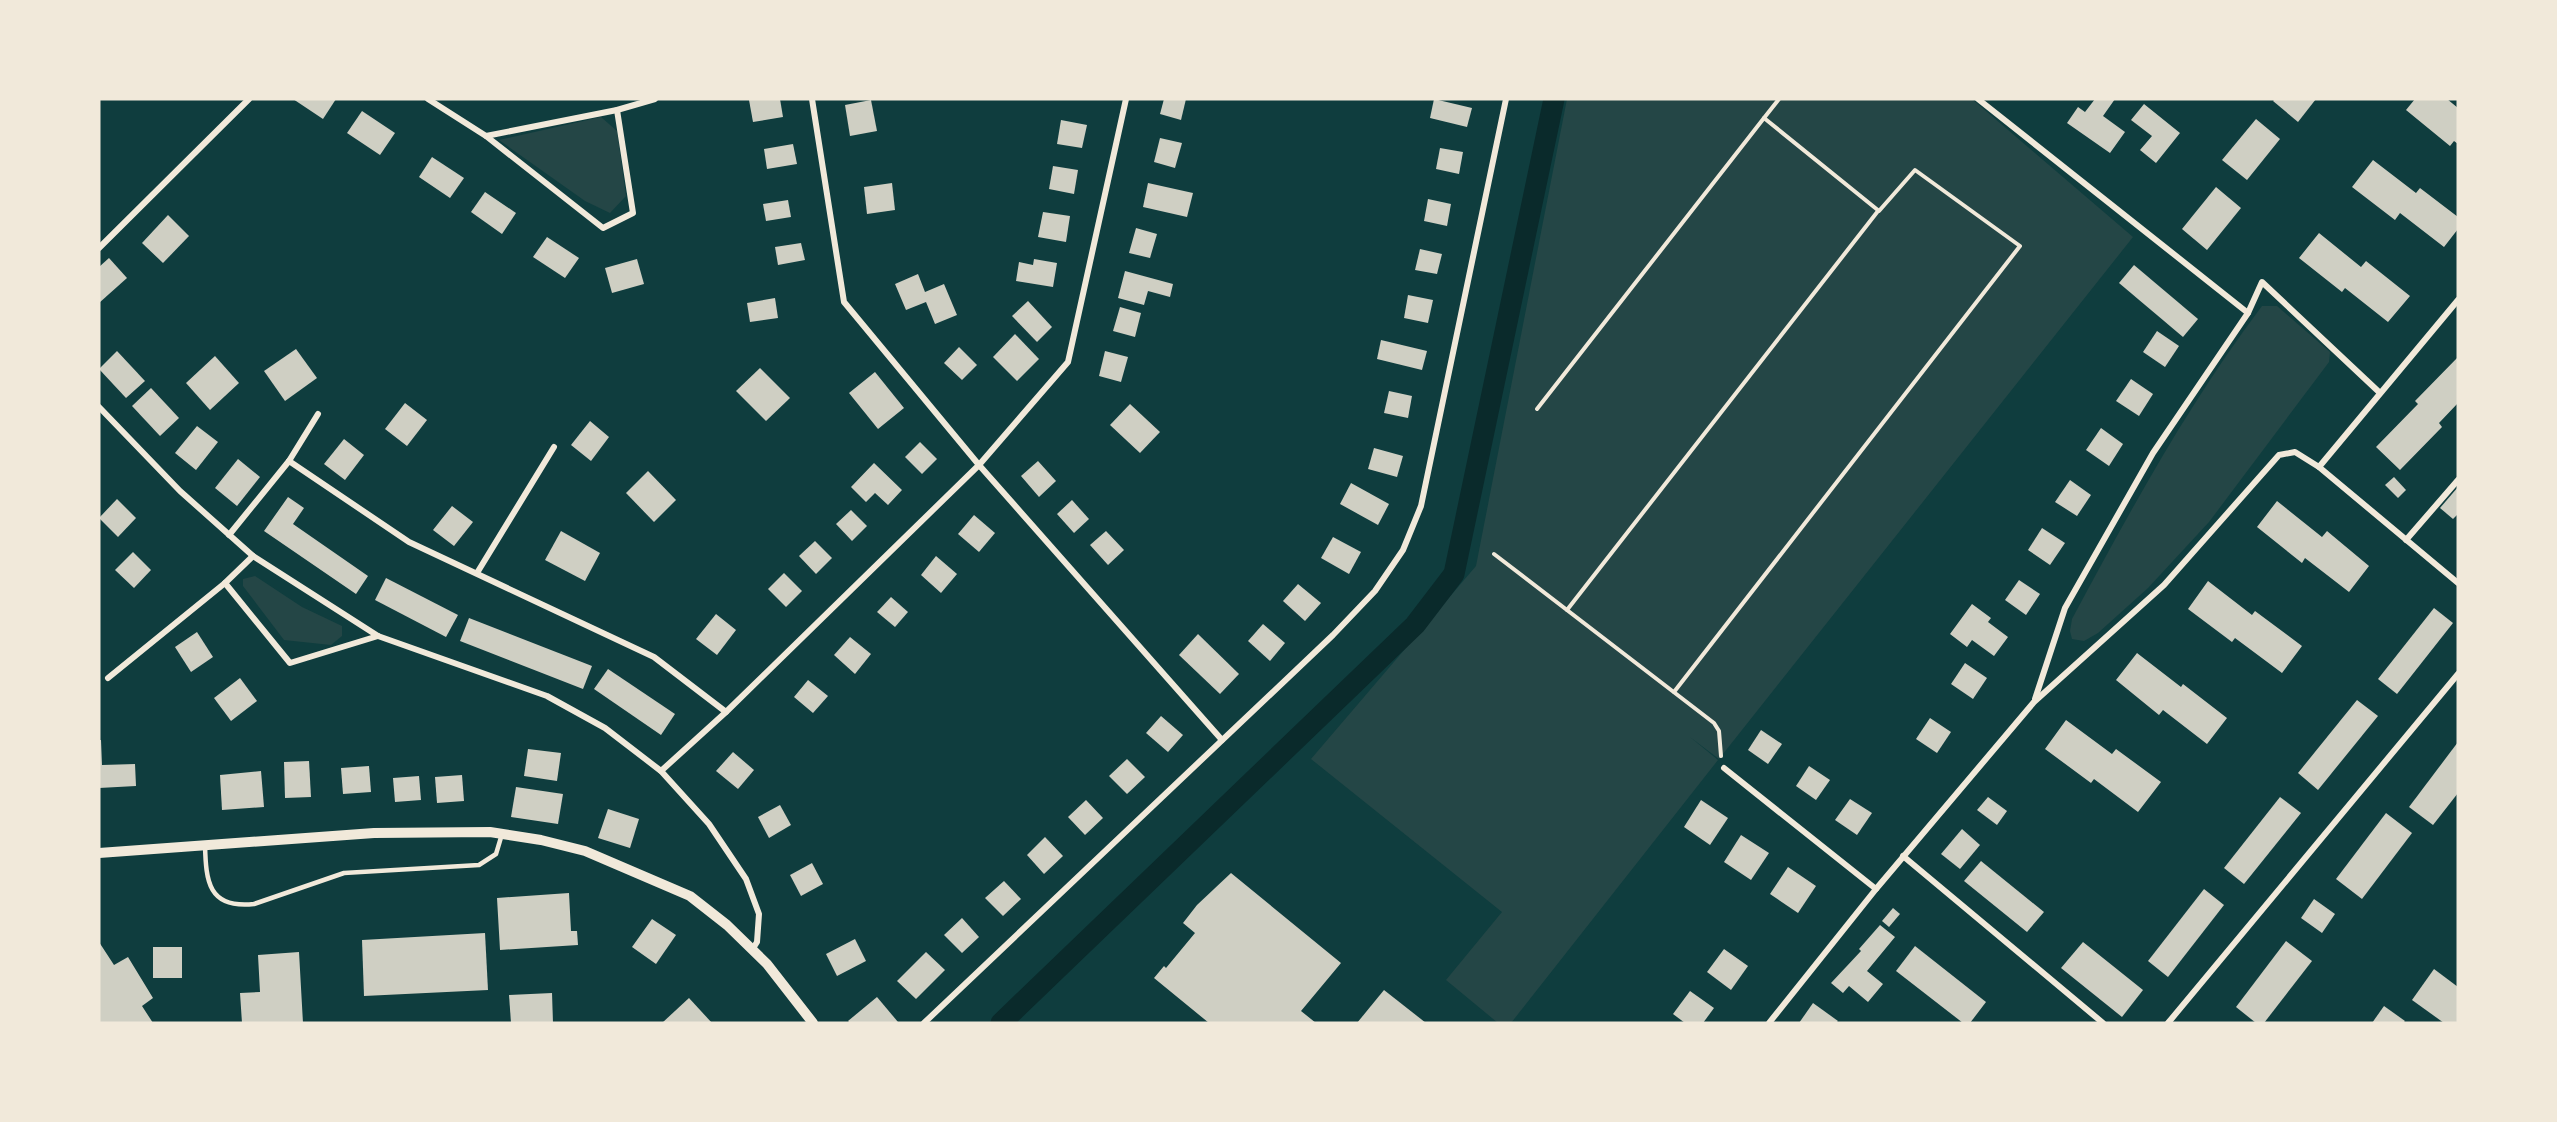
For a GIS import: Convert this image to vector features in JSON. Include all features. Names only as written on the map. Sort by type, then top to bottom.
[{"type":"street","points":[[99,248],[249,99]]},
{"type":"street","points":[[428,99],[486,136],[603,228],[633,213],[617,110]]},
{"type":"street","points":[[486,136],[617,110],[655,99]]},
{"type":"street","points":[[812,99],[844,302],[979,465],[1222,740]]},
{"type":"street","points":[[661,771],[726,712],[979,465],[1068,362],[1126,99]]},
{"type":"street","points":[[924,1023],[1340,628],[1375,591],[1403,550],[1421,506],[1506,99]]},
{"type":"street","points":[[1978,99],[2248,313]]},
{"type":"street","points":[[2034,702],[2065,608],[2153,453],[2248,313],[2262,282],[2379,392]]},
{"type":"street","points":[[2319,467],[2379,392],[2458,300]]},
{"type":"street","points":[[99,406],[180,491],[253,556],[378,636],[547,696],[605,728],[661,771],[709,824],[746,879],[759,914],[757,942],[752,950]]},
{"type":"street","points":[[229,535],[289,461],[318,414]]},
{"type":"street","points":[[477,573],[554,447]]},
{"type":"street","points":[[1769,1023],[1876,888],[2034,702],[2164,585],[2279,455],[2295,452],[2319,467],[2458,583]]},
{"type":"street","points":[[289,461],[409,542],[654,657],[726,712]]},
{"type":"street","points":[[2406,540],[2458,480]]},
{"type":"street","points":[[108,678],[225,584],[253,556]]},
{"type":"street","points":[[225,584],[290,663],[378,636]]},
{"type":"street","points":[[2168,1023],[2458,674]]},
{"type":"street","points":[[1724,768],[1876,888]]},
{"type":"street","points":[[99,853],[374,833],[437,831],[502,834],[541,840],[585,851],[690,896],[727,925],[767,964],[813,1023]]},
{"type":"street","points":[[1903,856],[2103,1023]]},
{"type":"lane","points":[[205,845],[206,876],[210,887],[216,896],[230,903],[243,905],[254,904],[344,873],[479,865],[495,854],[502,834]]},
{"type":"path","points":[[1537,409],[1779,99]]},
{"type":"path","points":[[1764,118],[1879,211]]},
{"type":"path","points":[[1567,610],[1879,211],[1915,170],[2020,246],[1674,692]]},
{"type":"path","points":[[1494,554],[1714,723],[1719,731],[1721,763],[1724,768]]},
{"type":"shaded area","points":[[1567,99],[1972,99],[2133,237],[1719,759],[1690,737],[1718,760],[1511,1023],[1498,1023],[1446,980],[1502,912],[1311,759],[1476,566]]},
{"type":"shaded area","points":[[601,117],[617,131],[626,196],[610,213],[585,201],[499,140]]},
{"type":"shaded area","points":[[2262,306],[2277,306],[2330,352],[2329,362],[2209,522],[2148,588],[2098,633],[2084,641],[2072,639],[2070,631],[2072,619],[2138,498],[2209,381]]},
{"type":"shaded area","points":[[255,576],[302,607],[342,626],[342,636],[331,645],[284,640],[243,586],[243,579]]},
{"type":"building","points":[[293,99],[336,99],[323,119]]},
{"type":"building","points":[[780,99],[783,117],[753,122],[749,100]]},
{"type":"building","points":[[1164,99],[1186,99],[1181,120],[1160,114]]},
{"type":"building","points":[[1434,99],[1472,108],[1467,127],[1430,118]]},
{"type":"building","points":[[2095,99],[2115,99],[2103,116],[2125,132],[2110,153],[2067,123],[2078,107],[2085,112]]},
{"type":"building","points":[[2275,99],[2316,99],[2298,122],[2273,101]]},
{"type":"building","points":[[2415,99],[2447,99],[2458,108],[2458,144],[2454,141],[2450,146],[2406,110]]},
{"type":"building","points":[[871,100],[877,131],[850,136],[845,105]]},
{"type":"building","points":[[2144,104],[2180,133],[2156,163],[2140,150],[2152,136],[2131,120]]},
{"type":"building","points":[[362,111],[395,133],[380,155],[347,133]]},
{"type":"building","points":[[2256,119],[2280,139],[2247,180],[2222,160]]},
{"type":"building","points":[[1061,120],[1087,125],[1082,148],[1057,144]]},
{"type":"building","points":[[1160,138],[1182,143],[1175,168],[1154,162]]},
{"type":"building","points":[[793,144],[797,164],[767,169],[764,149]]},
{"type":"building","points":[[1440,148],[1463,152],[1459,174],[1436,169]]},
{"type":"building","points":[[432,157],[464,178],[450,198],[419,177]]},
{"type":"building","points":[[2373,160],[2416,193],[2420,188],[2458,217],[2458,229],[2444,247],[2400,213],[2395,220],[2352,187]]},
{"type":"building","points":[[1053,166],[1078,170],[1074,194],[1049,189]]},
{"type":"building","points":[[892,183],[895,210],[867,214],[864,187]]},
{"type":"building","points":[[1148,183],[1193,193],[1187,217],[1143,207]]},
{"type":"building","points":[[2216,187],[2241,208],[2207,250],[2182,229]]},
{"type":"building","points":[[485,192],[516,213],[502,234],[471,212]]},
{"type":"building","points":[[1428,199],[1451,204],[1447,226],[1424,221]]},
{"type":"building","points":[[788,200],[791,217],[766,221],[763,204]]},
{"type":"building","points":[[1043,212],[1070,216],[1066,242],[1038,237]]},
{"type":"building","points":[[168,215],[189,236],[163,263],[142,243]]},
{"type":"building","points":[[1136,228],[1157,234],[1150,258],[1129,253]]},
{"type":"building","points":[[2319,233],[2361,267],[2366,261],[2410,296],[2388,322],[2345,288],[2342,292],[2299,258]]},
{"type":"building","points":[[547,237],[579,258],[565,278],[533,257]]},
{"type":"building","points":[[801,243],[805,260],[778,265],[775,247]]},
{"type":"building","points":[[1420,249],[1442,254],[1437,274],[1415,270]]},
{"type":"building","points":[[109,258],[127,278],[99,303],[99,267]]},
{"type":"building","points":[[637,259],[644,284],[612,293],[605,268]]},
{"type":"building","points":[[1034,259],[1057,263],[1053,287],[1016,281],[1019,262],[1033,265]]},
{"type":"building","points":[[2134,265],[2198,319],[2183,337],[2119,283]]},
{"type":"building","points":[[1125,271],[1173,284],[1170,297],[1148,291],[1144,305],[1118,298]]},
{"type":"building","points":[[918,274],[925,292],[944,284],[957,315],[935,324],[926,302],[906,310],[895,284]]},
{"type":"building","points":[[1408,295],[1433,300],[1428,323],[1404,318]]},
{"type":"building","points":[[775,298],[778,318],[750,322],[747,303]]},
{"type":"building","points":[[1028,301],[1052,327],[1037,342],[1012,316]]},
{"type":"building","points":[[1120,307],[1141,313],[1135,337],[1113,331]]},
{"type":"building","points":[[2157,331],[2179,346],[2165,367],[2143,352]]},
{"type":"building","points":[[1015,334],[1039,359],[1017,381],[993,357]]},
{"type":"building","points":[[1381,340],[1427,351],[1422,370],[1377,359]]},
{"type":"building","points":[[959,347],[977,365],[962,380],[944,363]]},
{"type":"building","points":[[296,349],[317,378],[285,401],[264,371]]},
{"type":"building","points":[[117,351],[145,381],[126,398],[99,369]]},
{"type":"building","points":[[1105,351],[1128,357],[1121,382],[1099,376]]},
{"type":"building","points":[[215,356],[239,383],[210,410],[186,383]]},
{"type":"building","points":[[2458,357],[2458,403],[2439,423],[2442,427],[2400,470],[2376,447],[2418,404],[2415,401]]},
{"type":"building","points":[[760,368],[790,398],[766,421],[736,391]]},
{"type":"building","points":[[875,372],[904,408],[878,429],[849,393]]},
{"type":"building","points":[[2131,379],[2153,394],[2139,416],[2116,401]]},
{"type":"building","points":[[151,388],[179,418],[160,436],[132,406]]},
{"type":"building","points":[[1389,391],[1412,396],[1408,418],[1384,413]]},
{"type":"building","points":[[405,403],[427,420],[407,446],[385,429]]},
{"type":"building","points":[[1130,404],[1160,432],[1140,453],[1110,425]]},
{"type":"building","points":[[590,421],[609,437],[591,461],[571,445]]},
{"type":"building","points":[[197,426],[218,442],[196,470],[175,453]]},
{"type":"building","points":[[2101,428],[2123,444],[2109,466],[2086,450]]},
{"type":"building","points":[[344,439],[364,455],[345,480],[324,464]]},
{"type":"building","points":[[920,442],[937,459],[922,474],[905,457]]},
{"type":"building","points":[[1374,448],[1403,456],[1397,477],[1368,469]]},
{"type":"building","points":[[238,459],[260,477],[237,506],[215,488]]},
{"type":"building","points":[[1038,461],[1056,481],[1039,497],[1021,476]]},
{"type":"building","points":[[874,463],[902,490],[888,505],[875,493],[866,502],[851,487]]},
{"type":"building","points":[[648,471],[676,500],[654,522],[626,493]]},
{"type":"building","points":[[2394,477],[2406,490],[2398,498],[2385,485]]},
{"type":"building","points":[[2070,480],[2091,495],[2077,516],[2055,502]]},
{"type":"building","points":[[1351,483],[1389,504],[1378,525],[1340,504]]},
{"type":"building","points":[[2458,487],[2458,514],[2453,519],[2440,508]]},
{"type":"building","points":[[288,497],[304,508],[293,524],[368,576],[356,594],[264,531]]},
{"type":"building","points":[[117,499],[136,518],[118,537],[99,518]]},
{"type":"building","points":[[1072,500],[1089,519],[1074,533],[1057,514]]},
{"type":"building","points":[[2277,501],[2322,537],[2327,531],[2369,566],[2349,592],[2305,558],[2302,563],[2257,527]]},
{"type":"building","points":[[452,506],[473,522],[454,546],[433,530]]},
{"type":"building","points":[[851,510],[867,526],[852,541],[836,524]]},
{"type":"building","points":[[974,515],[995,533],[979,552],[958,534]]},
{"type":"building","points":[[2042,528],[2065,543],[2050,565],[2028,550]]},
{"type":"building","points":[[561,531],[600,553],[585,581],[545,560]]},
{"type":"building","points":[[1106,531],[1124,550],[1108,565],[1090,545]]},
{"type":"building","points":[[1333,537],[1361,552],[1349,574],[1321,558]]},
{"type":"building","points":[[815,541],[832,558],[816,574],[799,556]]},
{"type":"building","points":[[133,552],[151,570],[134,588],[115,570]]},
{"type":"building","points":[[936,556],[957,574],[941,593],[921,575]]},
{"type":"building","points":[[784,573],[802,591],[786,607],[768,589]]},
{"type":"building","points":[[386,578],[458,615],[446,637],[375,600]]},
{"type":"building","points":[[2019,580],[2040,594],[2026,615],[2005,600]]},
{"type":"building","points":[[2208,581],[2252,615],[2255,611],[2302,646],[2282,673],[2235,638],[2232,642],[2188,609]]},
{"type":"building","points":[[1298,584],[1321,603],[1305,621],[1283,601]]},
{"type":"building","points":[[891,597],[908,612],[895,627],[877,612]]},
{"type":"building","points":[[1972,604],[1991,618],[1988,622],[2008,637],[1994,656],[1972,640],[1967,647],[1950,634]]},
{"type":"building","points":[[2434,608],[2453,623],[2397,694],[2378,679]]},
{"type":"building","points":[[716,614],[736,630],[717,655],[696,639]]},
{"type":"building","points":[[469,618],[592,666],[583,689],[460,641]]},
{"type":"building","points":[[1263,624],[1285,643],[1270,661],[1248,641]]},
{"type":"building","points":[[197,632],[213,657],[191,672],[175,647]]},
{"type":"building","points":[[1198,634],[1239,674],[1220,694],[1179,655]]},
{"type":"building","points":[[850,637],[871,654],[855,674],[834,655]]},
{"type":"building","points":[[2137,653],[2181,687],[2183,684],[2227,718],[2207,744],[2163,710],[2159,715],[2116,680]]},
{"type":"building","points":[[1965,663],[1987,678],[1973,699],[1951,684]]},
{"type":"building","points":[[608,669],[675,714],[661,735],[594,689]]},
{"type":"building","points":[[240,678],[257,701],[231,721],[214,698]]},
{"type":"building","points":[[808,680],[828,696],[813,713],[794,697]]},
{"type":"building","points":[[2357,700],[2378,716],[2318,790],[2298,773]]},
{"type":"building","points":[[1161,716],[1183,735],[1168,752],[1146,733]]},
{"type":"building","points":[[1930,718],[1951,732],[1937,753],[1916,739]]},
{"type":"building","points":[[2066,720],[2112,754],[2116,749],[2161,782],[2138,812],[2094,779],[2091,783],[2045,749]]},
{"type":"building","points":[[1761,730],[1782,744],[1768,764],[1748,750]]},
{"type":"building","points":[[99,740],[101,740],[102,765],[135,764],[136,786],[99,788]]},
{"type":"building","points":[[2458,742],[2458,793],[2433,825],[2409,807]]},
{"type":"building","points":[[528,749],[561,753],[557,781],[524,776]]},
{"type":"building","points":[[733,752],[754,770],[738,789],[716,771]]},
{"type":"building","points":[[1127,759],[1145,777],[1127,794],[1109,776]]},
{"type":"building","points":[[309,761],[311,797],[285,798],[284,762]]},
{"type":"building","points":[[369,766],[371,792],[343,794],[341,768]]},
{"type":"building","points":[[1809,766],[1830,780],[1816,800],[1796,786]]},
{"type":"building","points":[[261,771],[264,807],[222,810],[220,775]]},
{"type":"building","points":[[462,775],[464,801],[437,803],[435,777]]},
{"type":"building","points":[[419,776],[421,800],[395,802],[393,778]]},
{"type":"building","points":[[516,787],[563,794],[558,824],[511,817]]},
{"type":"building","points":[[1988,797],[2007,811],[1997,825],[1977,810]]},
{"type":"building","points":[[2280,797],[2301,813],[2244,884],[2224,868]]},
{"type":"building","points":[[1850,799],[1872,813],[1857,835],[1835,820]]},
{"type":"building","points":[[1086,800],[1103,818],[1085,835],[1068,817]]},
{"type":"building","points":[[1701,800],[1728,818],[1710,845],[1684,827]]},
{"type":"building","points":[[780,805],[791,825],[769,838],[758,817]]},
{"type":"building","points":[[608,809],[639,819],[630,848],[598,838]]},
{"type":"building","points":[[2386,813],[2412,833],[2362,899],[2336,879]]},
{"type":"building","points":[[1962,829],[1980,845],[1960,869],[1941,854]]},
{"type":"building","points":[[1741,835],[1769,853],[1751,880],[1724,862]]},
{"type":"building","points":[[1045,837],[1063,856],[1044,874],[1027,855]]},
{"type":"building","points":[[1981,861],[2044,912],[2027,932],[1964,881]]},
{"type":"building","points":[[812,863],[823,884],[801,896],[790,875]]},
{"type":"building","points":[[1788,867],[1816,886],[1798,913],[1770,894]]},
{"type":"building","points":[[1231,873],[1341,963],[1301,1011],[1316,1023],[1209,1023],[1154,978],[1164,966],[1166,968],[1195,933],[1183,923],[1197,905]]},
{"type":"building","points":[[1004,881],[1021,899],[1003,916],[985,898]]},
{"type":"building","points":[[2204,889],[2224,905],[2168,977],[2148,961]]},
{"type":"building","points":[[569,893],[571,931],[577,931],[578,945],[500,950],[497,898]]},
{"type":"building","points":[[2314,899],[2335,914],[2322,933],[2301,918]]},
{"type":"building","points":[[1893,908],[1900,914],[1889,927],[1882,921]]},
{"type":"building","points":[[962,918],[979,937],[962,953],[944,935]]},
{"type":"building","points":[[652,919],[676,935],[656,964],[632,947]]},
{"type":"building","points":[[1880,925],[1895,937],[1867,971],[1883,984],[1868,1002],[1849,986],[1843,993],[1831,983],[1861,951],[1859,949]]},
{"type":"building","points":[[485,933],[488,990],[364,996],[362,940]]},
{"type":"building","points":[[855,939],[866,961],[837,976],[826,954]]},
{"type":"building","points":[[2286,941],[2312,961],[2264,1023],[2256,1023],[2236,1007]]},
{"type":"building","points":[[99,942],[114,965],[128,957],[153,998],[142,1006],[153,1023],[99,1023]]},
{"type":"building","points":[[2083,942],[2143,990],[2122,1017],[2061,968]]},
{"type":"building","points":[[1915,946],[1986,1002],[1970,1023],[1963,1023],[1896,971]]},
{"type":"building","points":[[153,947],[182,947],[182,978],[153,978]]},
{"type":"building","points":[[1724,949],[1748,966],[1731,990],[1707,972]]},
{"type":"building","points":[[299,952],[303,1023],[242,1023],[240,993],[260,992],[258,955]]},
{"type":"building","points":[[926,952],[945,970],[916,999],[897,981]]},
{"type":"building","points":[[2434,969],[2458,987],[2458,1023],[2444,1023],[2412,1000]]},
{"type":"building","points":[[1384,990],[1426,1023],[1357,1023]]},
{"type":"building","points":[[1690,991],[1714,1008],[1703,1023],[1685,1023],[1673,1014]]},
{"type":"building","points":[[552,993],[553,1023],[511,1023],[509,995]]},
{"type":"building","points":[[877,997],[898,1022],[850,1023],[848,1021]]},
{"type":"building","points":[[689,998],[712,1023],[662,1023]]},
{"type":"building","points":[[1813,1003],[1838,1021],[1836,1023],[1799,1023]]},
{"type":"building","points":[[2384,1006],[2405,1021],[2403,1023],[2372,1023]]},
{"type":"waterway","points":[[1001,1023],[1415,625],[1454,574],[1554,99]]}]
